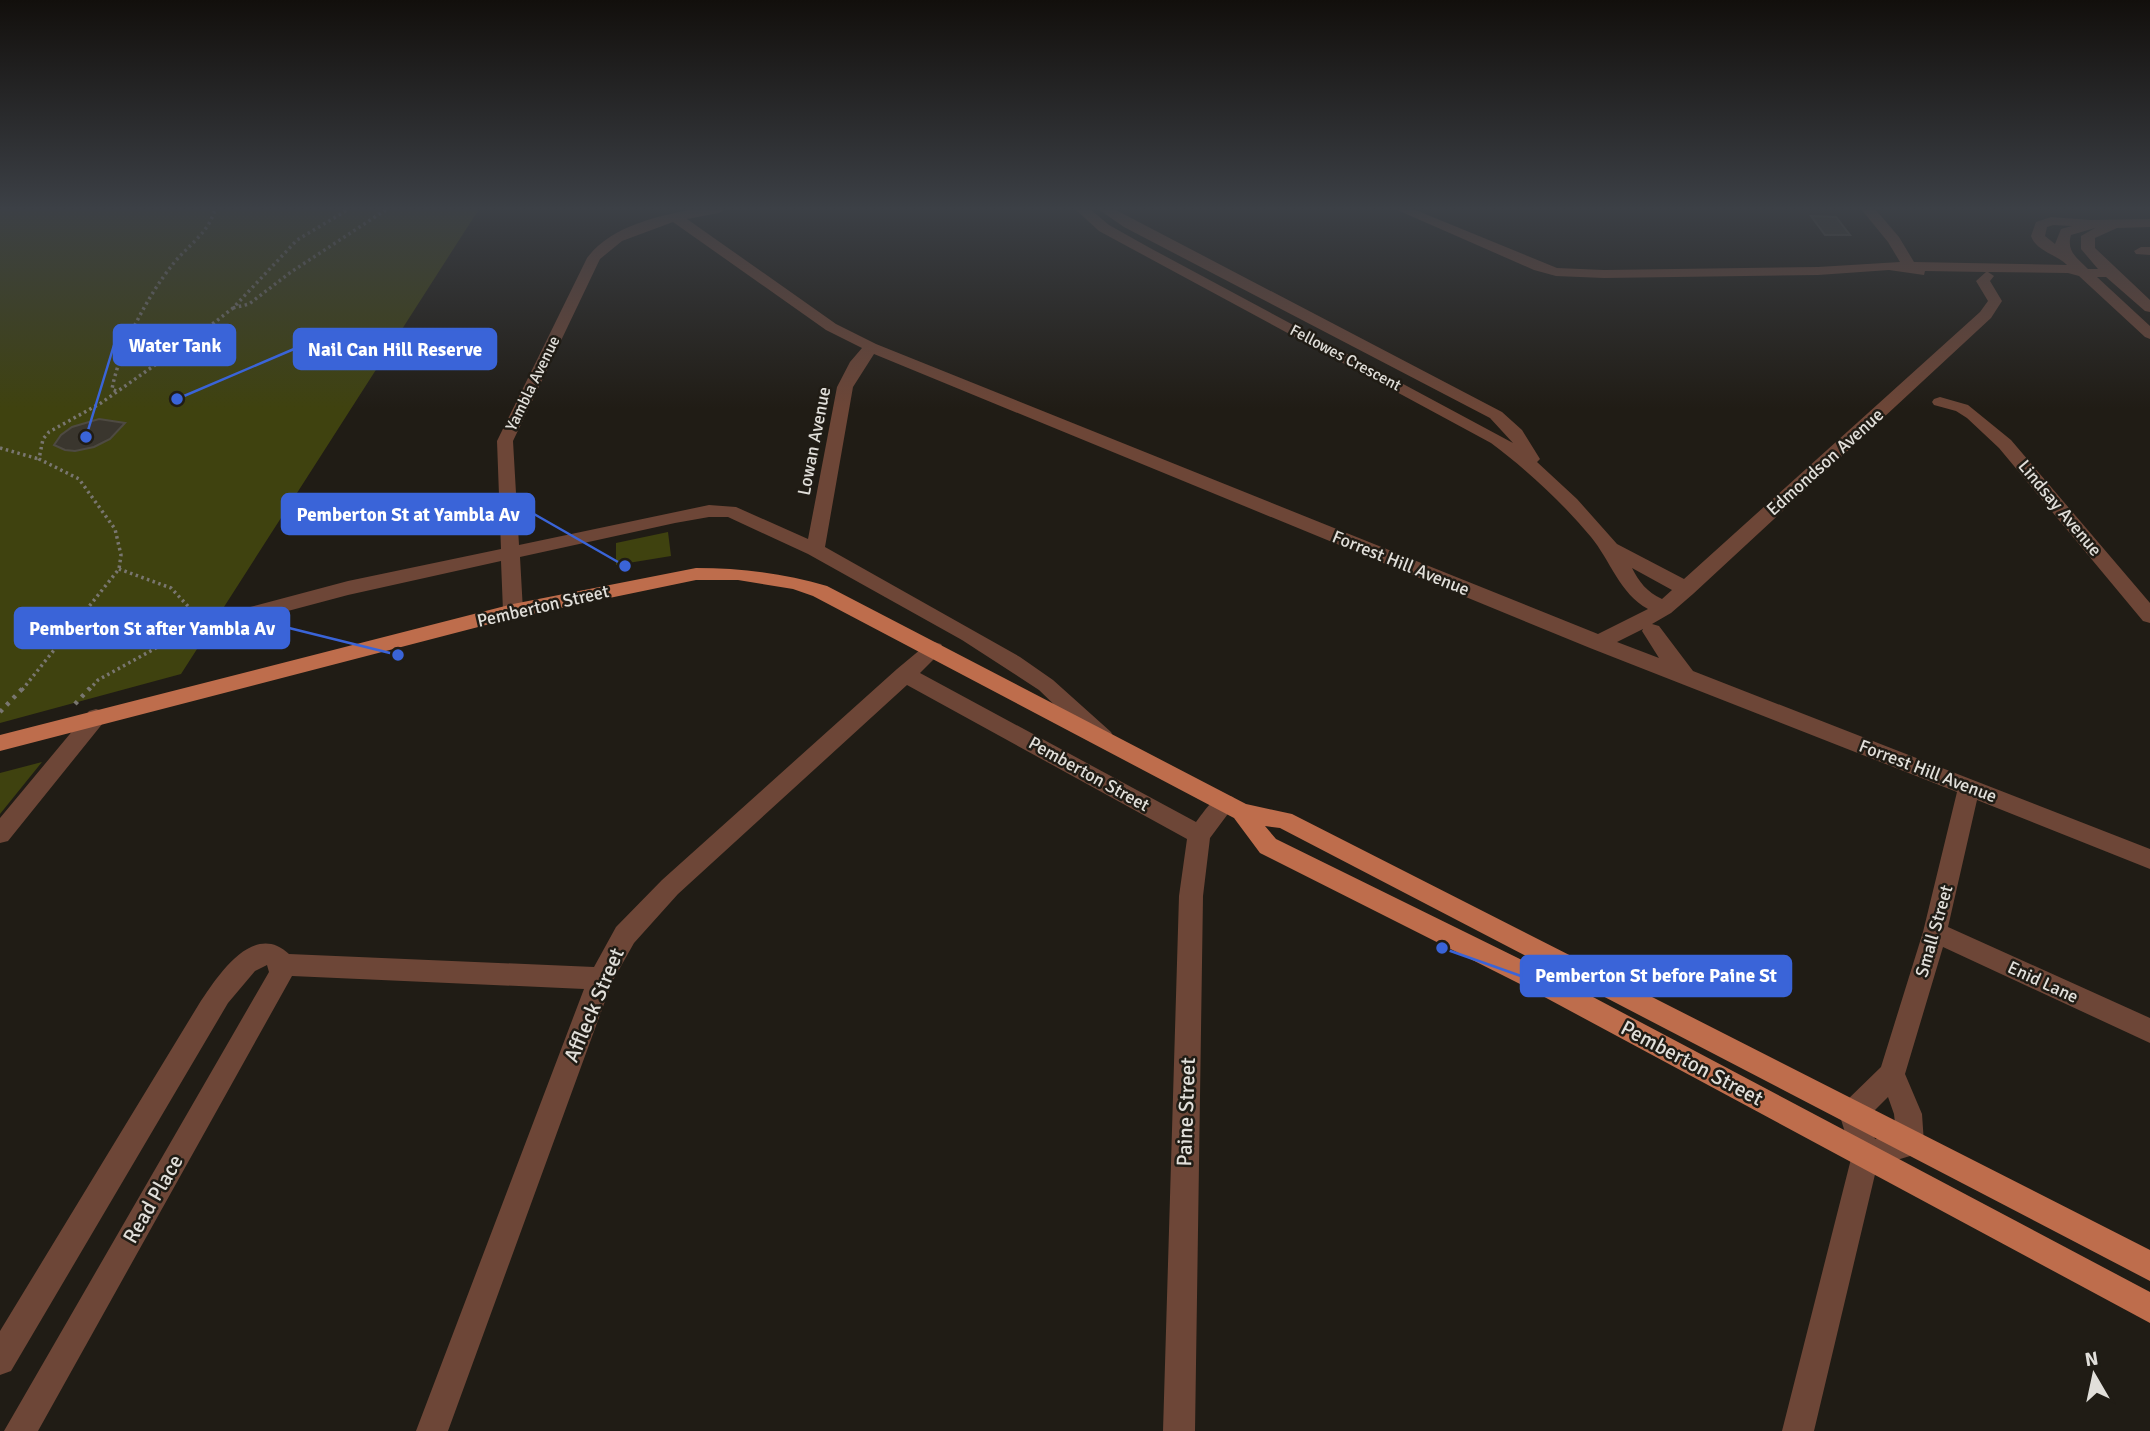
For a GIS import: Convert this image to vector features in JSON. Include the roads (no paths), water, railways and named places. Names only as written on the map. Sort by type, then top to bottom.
[{"type":"main road","name":"Pemberton Street","points":[[0,743],[513,611],[696,574],[755,575],[794,583],[820,591],[934,649],[1233,808],[1284,820],[2150,1266]]},
{"type":"main road","name":"Pemberton Street","points":[[1233,808],[1268,846],[1533,978],[2150,1308]]},
{"type":"main road","points":[[1533,978],[1544,952]]},
{"type":"street","name":"Yambla Avenue","points":[[513,611],[505,441],[508,430],[586,276]]},
{"type":"street","name":"Forrest Hill Avenue","points":[[759,276],[831,327],[871,347],[1597,643],[2150,859]]},
{"type":"street","name":"Fellowes Crescent","points":[[1192,276],[1484,431],[1535,467],[1610,548],[1635,591],[1648,602],[1664,608]]},
{"type":"street","name":"Fellowes Crescent","points":[[1228,276],[1496,415],[1516,434],[1535,467]]},
{"type":"street","name":"Edmondson Avenue","points":[[1597,643],[1664,608],[1986,315],[2003,309],[2010,301],[2006,291],[1989,276]]},
{"type":"street","points":[[2053,276],[2078,276]]},
{"type":"street","points":[[2087,276],[2150,334]]},
{"type":"street","points":[[2113,276],[2150,308]]},
{"type":"street","name":"Lowan Avenue","points":[[814,550],[845,387],[858,362],[871,347]]},
{"type":"street","name":"Lindsay Avenue","points":[[1940,402],[1969,403],[2036,478],[2150,617]]},
{"type":"street","name":"Pemberton Street","points":[[235,618],[348,588],[691,513],[720,510],[750,517],[969,635],[1046,685],[1103,738]]},
{"type":"street","name":"Fellowes Crescent","points":[[1610,548],[1686,589]]},
{"type":"street","name":"Edmondson Avenue","points":[[1637,658],[1664,608]]},
{"type":"street","points":[[1652,631],[1667,656],[1686,677]]},
{"type":"street","name":"Affleck Street","points":[[432,1431],[601,978],[625,935],[644,912],[934,649]]},
{"type":"street","name":"Pemberton Street","points":[[904,674],[1199,835]]},
{"type":"street","points":[[0,834],[96,717]]},
{"type":"street","name":"Small Street","points":[[1853,1113],[1892,1073],[1935,932],[1969,787]]},
{"type":"street","points":[[1199,835],[1233,808]]},
{"type":"street","name":"Paine Street","points":[[1179,1431],[1191,896],[1199,835]]},
{"type":"street","name":"Enid Lane","points":[[1935,932],[2150,1031]]},
{"type":"street","points":[[0,1360],[225,986],[246,961],[258,955],[269,954],[279,958],[283,965],[601,978]]},
{"type":"street","name":"Read Place","points":[[20,1431],[273,987],[283,965]]},
{"type":"street","points":[[1866,1155],[1910,1143],[1908,1114],[1892,1073]]},
{"type":"street","points":[[1798,1431],[1866,1155],[1853,1113]]},
{"type":"place","name":"Nail Can Hill Reserve","points":[[177,399]]},
{"type":"place","name":"Water Tank","points":[[86,437]]},
{"type":"place","name":"Pemberton St at Yambla Av","points":[[625,566]]},
{"type":"place","name":"Pemberton St after Yambla Av","points":[[398,655]]},
{"type":"place","name":"Pemberton St before Paine St","points":[[1442,948]]}]
